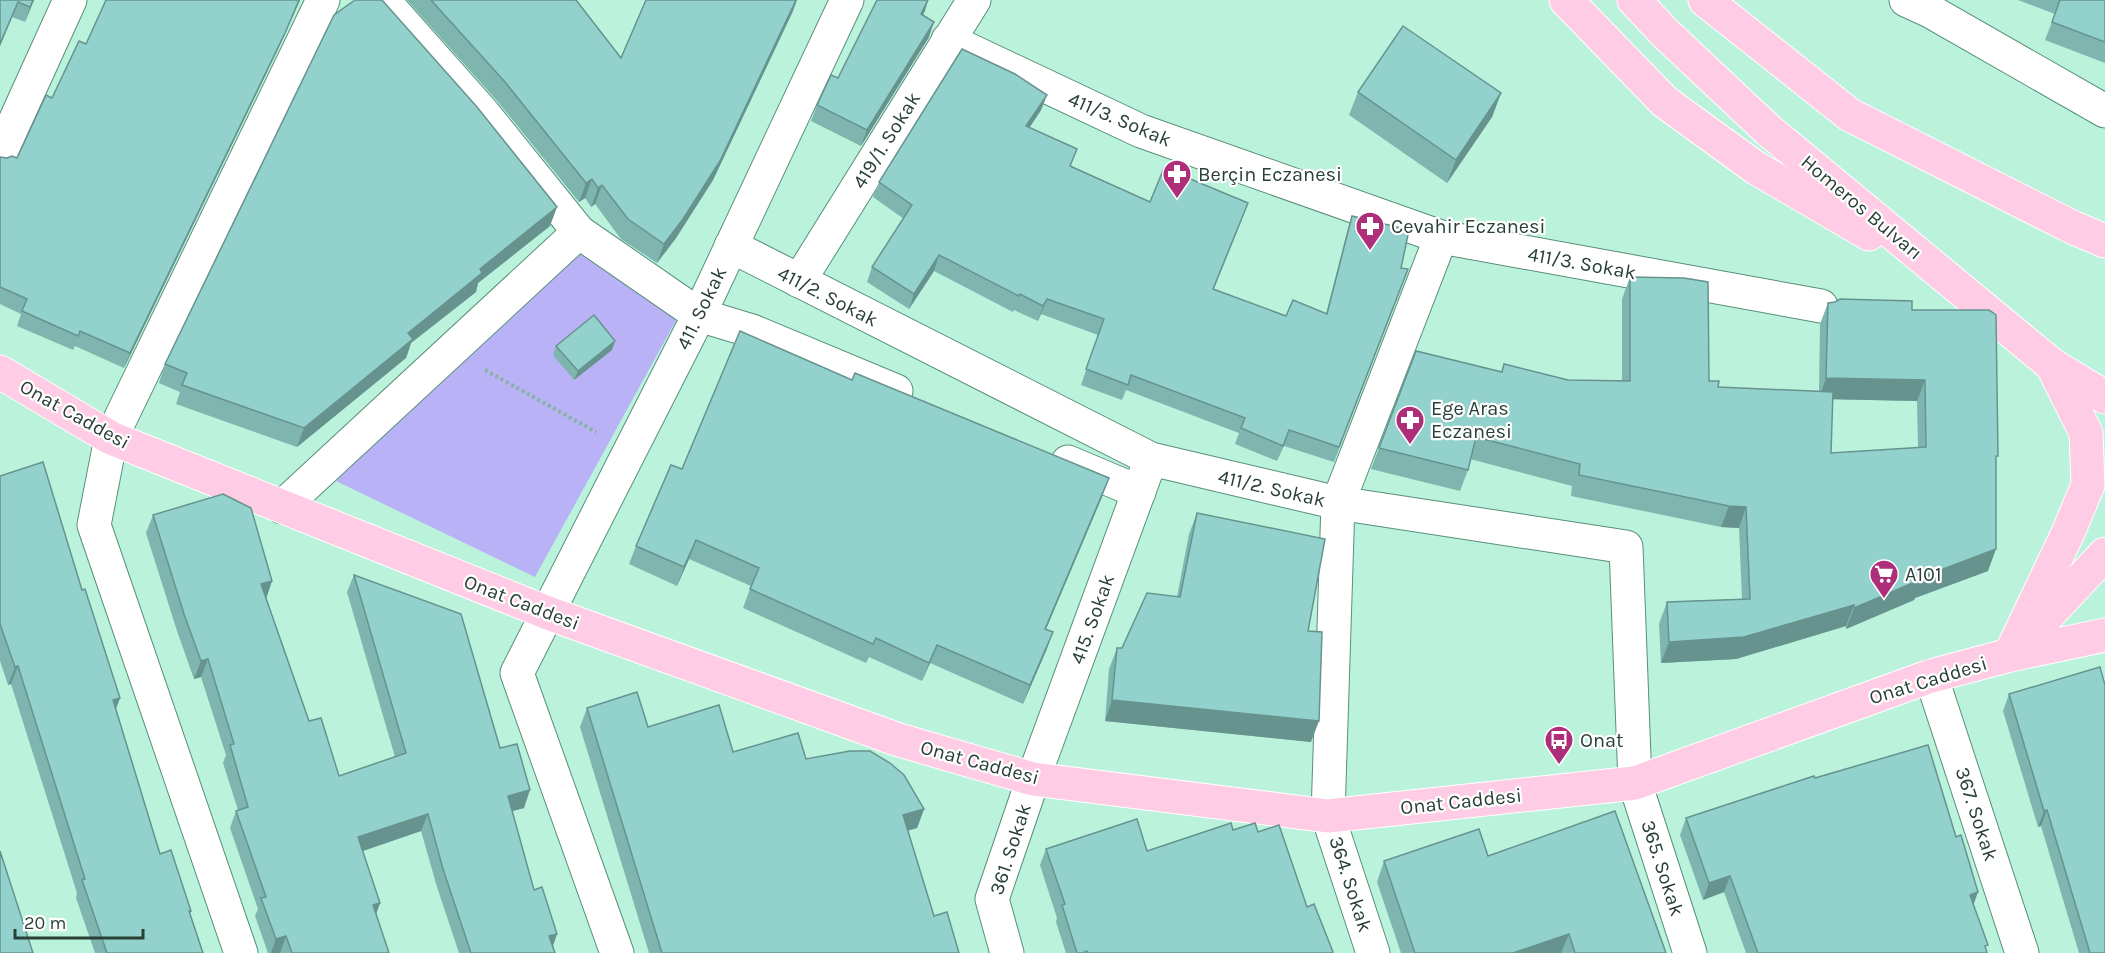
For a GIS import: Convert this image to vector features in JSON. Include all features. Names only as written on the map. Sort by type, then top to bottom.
[{"type":"main road","points":[[1566,0],[1665,102],[1747,162],[1953,283]]},
{"type":"main road","name":"Homeros Bulvarı","points":[[1634,0],[1665,33],[1767,129],[2052,365],[2105,397]]},
{"type":"main road","points":[[1705,0],[1850,115],[2074,228],[2105,241]]},
{"type":"main road","points":[[2010,655],[2088,485],[2086,433],[2052,365]]},
{"type":"main road","name":"Onat Caddesi","points":[[0,372],[111,438],[548,613],[896,740],[1033,779],[1328,816],[1635,783],[1931,676],[2010,655],[2105,635]]},
{"type":"main road","name":"Onat Caddesi","points":[[2010,655],[2105,554]]},
{"type":"street","points":[[0,154],[70,0]]},
{"type":"street","points":[[241,953],[94,525],[111,438],[323,0]]},
{"type":"street","points":[[383,0],[484,114],[579,231],[699,315],[752,331],[918,400]]},
{"type":"street","name":"411. Sokak","points":[[617,953],[517,673],[699,315],[847,0]]},
{"type":"street","name":"419/1. Sokak","points":[[799,281],[974,0]]},
{"type":"street","points":[[1923,4],[2105,111]]},
{"type":"street","name":"411/3. Sokak","points":[[948,40],[1141,131],[1442,237],[1821,306]]},
{"type":"street","points":[[282,507],[579,231]]},
{"type":"street","points":[[1328,816],[1338,503],[1442,237]]},
{"type":"street","name":"411/2. Sokak","points":[[731,246],[1151,459],[1338,503],[1626,547],[1635,783]]},
{"type":"street","points":[[1040,450],[1139,492]]},
{"type":"street","name":"415. Sokak","points":[[1033,779],[1151,459]]},
{"type":"street","name":"367. Sokak","points":[[1931,676],[2022,953]]},
{"type":"street","name":"361. Sokak","points":[[1007,953],[992,899],[1033,779]]},
{"type":"street","name":"365. Sokak","points":[[1635,783],[1690,953]]},
{"type":"street","name":"364. Sokak","points":[[1328,816],[1373,953]]},
{"type":"path","points":[[450,350],[630,450]]},
{"type":"shaded area","points":[[585,242],[679,315],[535,577],[336,481]]},
{"type":"building","points":[[0,0],[33,0],[30,7],[18,2],[0,44]]},
{"type":"building","points":[[106,0],[299,0],[130,353],[80,331],[78,336],[22,311],[27,299],[0,287],[0,157],[17,158],[46,95],[52,98],[79,41],[86,44]]},
{"type":"building","points":[[355,0],[382,0],[477,107],[557,207],[480,269],[482,273],[408,333],[413,339],[304,428],[182,385],[187,373],[165,364],[334,15]]},
{"type":"building","points":[[431,0],[576,0],[621,58],[646,0],[796,0],[720,161],[664,244],[628,219],[602,185],[598,188],[592,179],[586,183],[505,82]]},
{"type":"building","points":[[877,0],[928,0],[921,14],[934,22],[867,130],[817,105],[831,75],[838,78]]},
{"type":"building","points":[[2060,0],[2105,0],[2105,42],[2052,22]]},
{"type":"building","points":[[1403,26],[1501,93],[1456,160],[1358,92]]},
{"type":"building","points":[[962,49],[1015,74],[1047,95],[1026,126],[1077,149],[1070,166],[1150,202],[1164,168],[1248,203],[1213,289],[1286,316],[1293,300],[1327,314],[1352,216],[1409,230],[1401,268],[1408,269],[1339,447],[1289,430],[1283,446],[1241,428],[1245,418],[1131,375],[1128,385],[1086,369],[1104,319],[1047,299],[1043,306],[939,255],[914,294],[872,267],[912,205],[879,182]]},
{"type":"building","points":[[1630,277],[1684,278],[1708,282],[1709,381],[1719,381],[1718,387],[1833,392],[1831,453],[1926,447],[1925,380],[1826,378],[1828,303],[1840,299],[1912,301],[1912,310],[1989,310],[1996,315],[1998,456],[1996,456],[1996,549],[1922,577],[1922,579],[1854,608],[1854,605],[1744,637],[1669,642],[1667,602],[1750,599],[1746,507],[1729,506],[1579,475],[1580,464],[1476,437],[1468,470],[1379,448],[1416,351],[1502,372],[1504,364],[1568,380],[1630,381]]},
{"type":"building","points":[[594,315],[615,341],[578,371],[556,346]]},
{"type":"building","points":[[740,331],[852,380],[855,373],[1109,478],[1045,629],[1053,632],[1030,685],[937,645],[929,663],[876,638],[873,644],[750,589],[759,568],[696,540],[684,567],[636,546],[671,465],[682,469]]},
{"type":"building","points":[[43,462],[82,590],[85,589],[120,698],[113,700],[160,854],[171,850],[203,953],[107,953],[82,880],[85,879],[18,666],[15,667],[0,624],[0,476]]},
{"type":"building","points":[[223,494],[251,508],[272,581],[261,584],[309,721],[321,718],[339,776],[406,753],[354,575],[461,614],[500,748],[517,744],[530,790],[508,796],[534,890],[542,887],[557,934],[549,936],[555,953],[471,953],[443,869],[428,814],[358,837],[380,903],[373,905],[389,953],[292,953],[286,936],[276,939],[261,898],[266,897],[236,811],[248,807],[230,745],[234,744],[208,659],[201,661],[153,515]]},
{"type":"building","points":[[1197,513],[1325,539],[1308,631],[1322,632],[1319,721],[1112,700],[1117,648],[1122,648],[1147,593],[1180,597]]},
{"type":"building","points":[[2100,667],[2105,685],[2105,953],[2090,953],[2009,694]]},
{"type":"building","points":[[637,692],[648,727],[719,705],[733,752],[798,733],[806,759],[850,751],[870,751],[890,763],[904,775],[924,809],[903,815],[934,916],[947,912],[959,953],[662,953],[587,708]]},
{"type":"building","points":[[1928,745],[1956,837],[1961,835],[1978,892],[1970,895],[1988,945],[1985,946],[1987,953],[1758,953],[1730,876],[1709,883],[1686,818],[1814,776],[1815,778]]},
{"type":"building","points":[[1615,811],[1666,953],[1575,953],[1569,934],[1513,953],[1415,953],[1384,861],[1479,829],[1488,856]]},
{"type":"building","points":[[1137,819],[1147,851],[1231,823],[1233,830],[1255,823],[1258,832],[1279,825],[1307,907],[1314,904],[1333,952],[1087,953],[1087,951],[1077,953],[1062,905],[1065,904],[1046,849]]},
{"type":"building","points":[[0,851],[33,953],[0,953]]},
{"type":"place","name":"Berçin Eczanesi","points":[[1177,200]]},
{"type":"place","name":"Cevahir Eczanesi","points":[[1370,252]]},
{"type":"place","name":"Ege Aras Eczanesi","points":[[1410,446]]},
{"type":"place","name":"A101","points":[[1884,600]]},
{"type":"place","name":"Onat","points":[[1559,766]]}]
